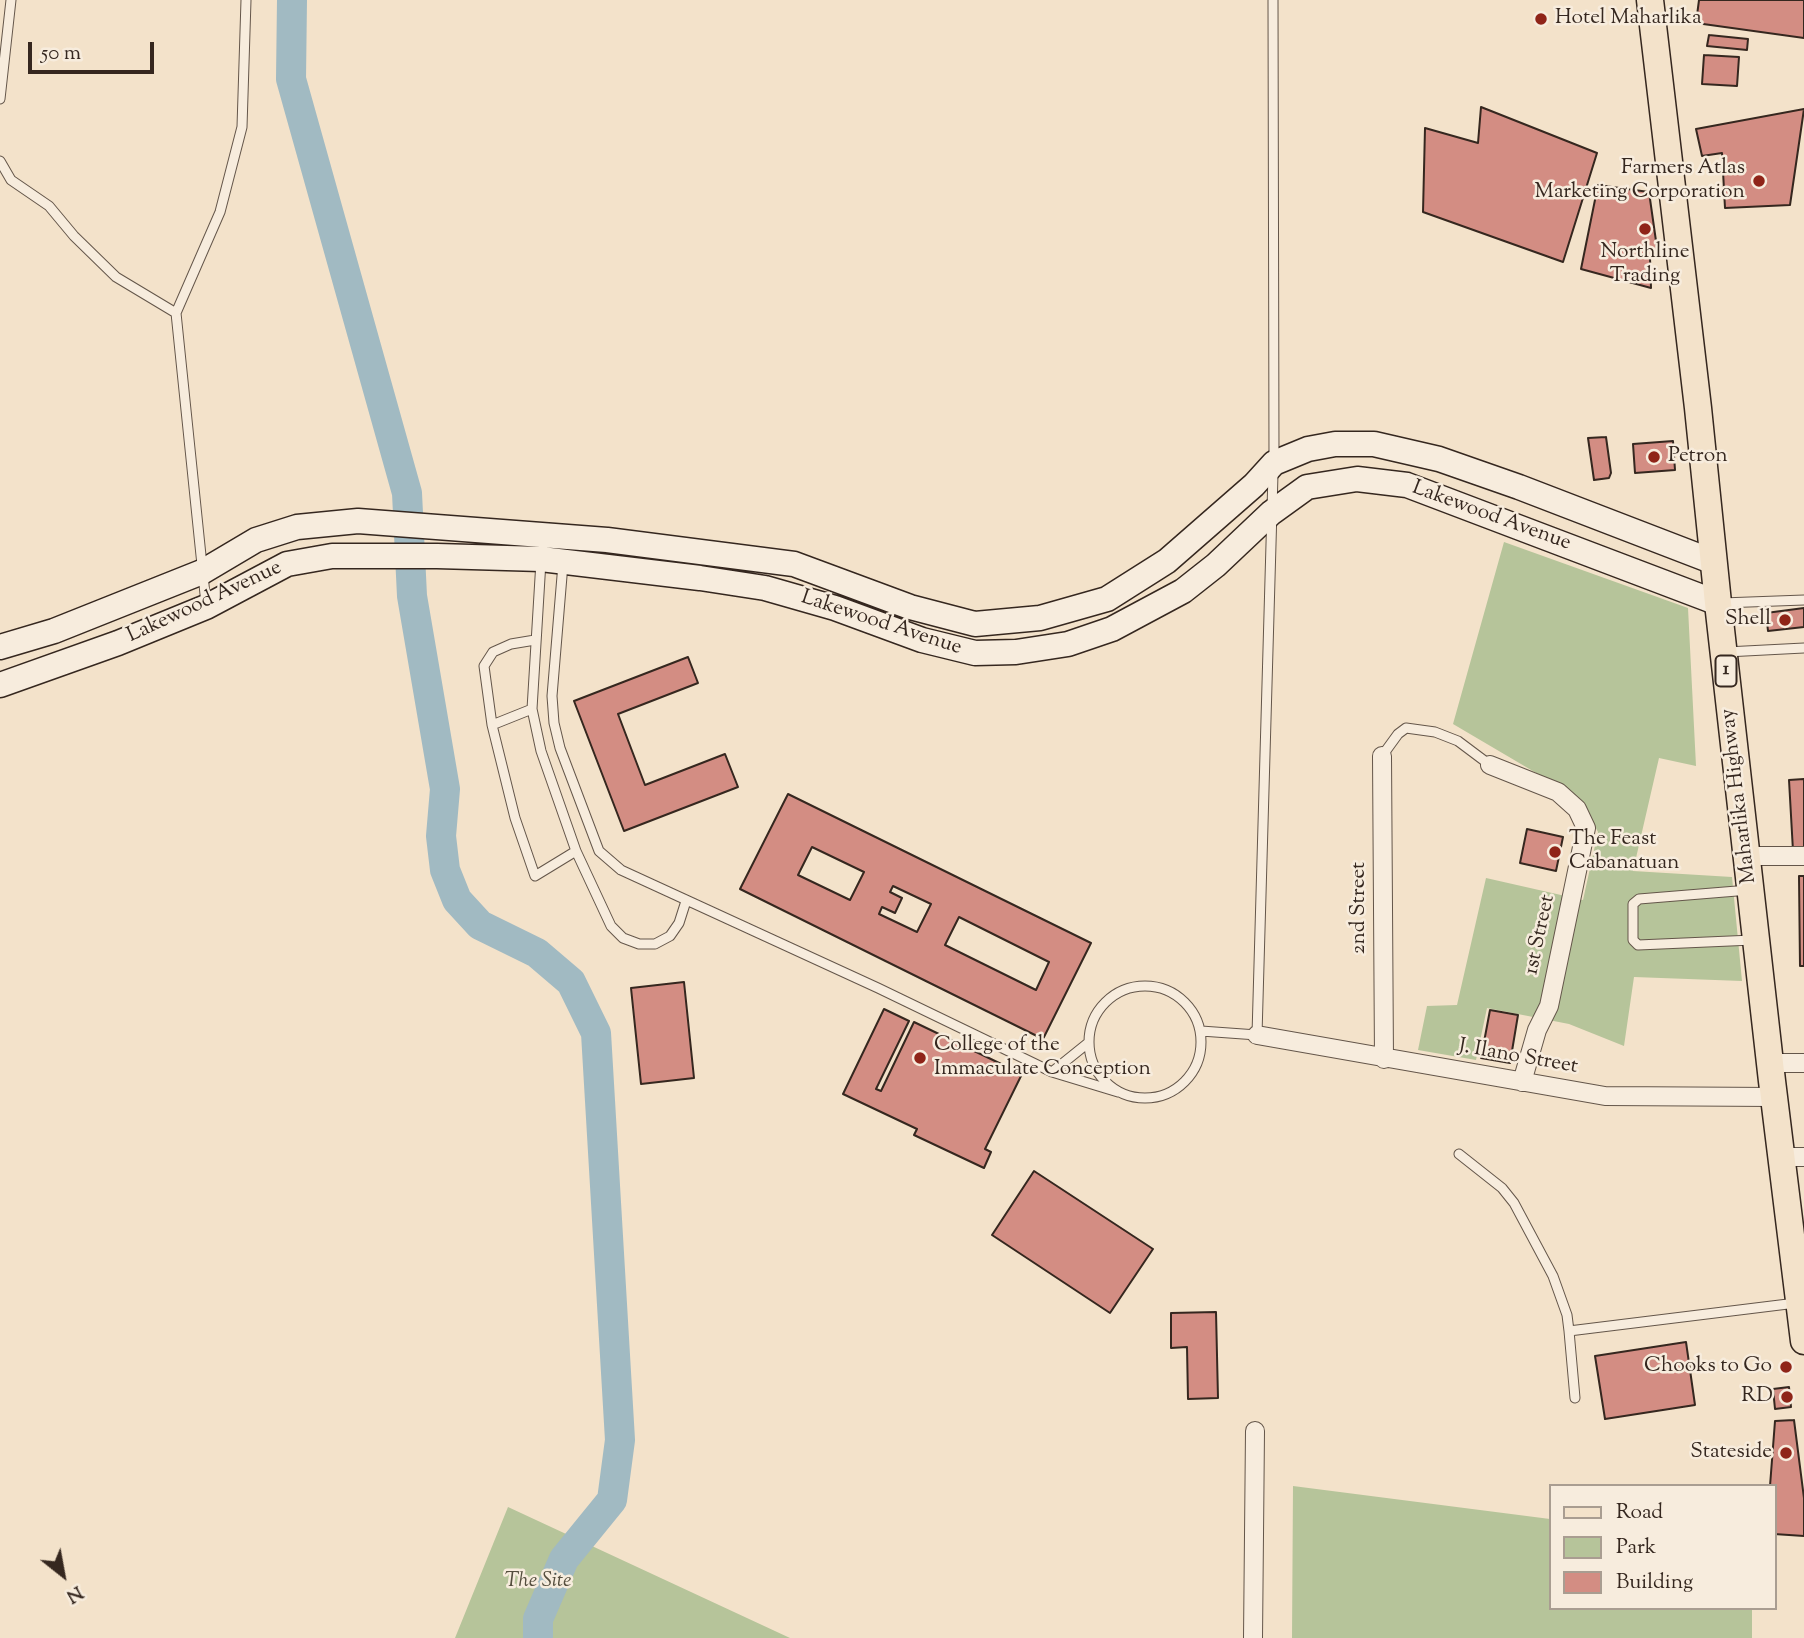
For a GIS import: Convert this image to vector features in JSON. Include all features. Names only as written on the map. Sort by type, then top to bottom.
[{"type":"main road","name":"Maharlika Highway","points":[[1650,0],[1774,1097],[1793,1157],[1802,1321]]},
{"type":"main road","name":"Lakewood Avenue","points":[[0,647],[54,631],[202,572],[256,540],[297,527],[358,521],[607,540],[794,564],[911,607],[975,624],[1040,618],[1107,599],[1167,561],[1254,485],[1274,463],[1317,447],[1335,444],[1374,444],[1439,459],[1714,562]]},
{"type":"main road","name":"Lakewood Avenue","points":[[0,685],[118,643],[206,607],[287,564],[332,556],[552,560],[765,588],[835,608],[922,640],[975,653],[1016,652],[1068,644],[1112,629],[1183,591],[1216,565],[1271,513],[1307,487],[1357,479],[1407,485],[1718,603]]},
{"type":"street","name":"2nd Street","points":[[1382,756],[1384,1059]]},
{"type":"street","name":"1st Street","points":[[1490,765],[1558,792],[1577,809],[1586,828],[1549,1006],[1537,1030],[1522,1082]]},
{"type":"street","points":[[1747,856],[1804,856]]},
{"type":"street","name":"J. Ilano Street","points":[[1257,1035],[1605,1096],[1774,1097]]},
{"type":"street","points":[[1770,1063],[1804,1063]]},
{"type":"street","points":[[1252,1638],[1255,1430]]},
{"type":"lane","points":[[0,99],[11,0]]},
{"type":"lane","points":[[206,607],[176,313],[220,212],[242,127],[246,0]]},
{"type":"lane","points":[[1201,1031],[1257,1035],[1274,463],[1273,0]]},
{"type":"lane","points":[[0,161],[11,180],[49,206],[74,236],[116,277],[176,313]]},
{"type":"lane","points":[[552,560],[535,640],[532,709],[541,751],[576,851],[611,926],[623,939],[639,944],[655,944],[670,936],[679,923],[686,901]]},
{"type":"lane","points":[[552,560],[554,723],[560,748],[599,852],[621,870],[878,988],[1052,1072],[1135,1098],[1153,1098],[1170,1092],[1185,1081],[1196,1067],[1201,1049],[1201,1031],[1193,1012],[1179,996],[1160,987],[1139,985],[1119,991],[1102,1004],[1091,1022],[1087,1043],[1091,1062],[1102,1079],[1118,1092]]},
{"type":"lane","points":[[1718,603],[1804,600]]},
{"type":"lane","points":[[535,640],[511,643],[493,652],[484,666],[492,726],[515,818],[535,876],[576,851]]},
{"type":"lane","points":[[1724,652],[1804,648]]},
{"type":"lane","points":[[492,726],[532,709]]},
{"type":"lane","points":[[1382,756],[1398,734],[1406,728],[1435,733],[1458,741],[1490,765]]},
{"type":"lane","points":[[1751,890],[1639,899],[1633,904],[1633,940],[1638,945],[1757,940]]},
{"type":"lane","points":[[1052,1072],[1087,1043]]},
{"type":"lane","points":[[1460,1154],[1502,1188],[1514,1203],[1553,1276],[1567,1315],[1575,1398]]},
{"type":"lane","points":[[1569,1331],[1802,1321]]},
{"type":"green space","points":[[1504,542],[1688,608],[1696,766],[1659,758],[1633,871],[1732,877],[1742,981],[1634,977],[1624,1046],[1569,1024],[1487,1008],[1476,1060],[1418,1050],[1427,1006],[1457,1005],[1486,878],[1583,900],[1598,832],[1584,806],[1560,787],[1453,724]]},
{"type":"green space","points":[[1293,1486],[1548,1519],[1548,1610],[1752,1610],[1752,1638],[1292,1638]]},
{"type":"green space","name":"The Site","points":[[508,1507],[790,1638],[455,1638]]},
{"type":"building","points":[[1699,0],[1804,0],[1804,38],[1696,23]]},
{"type":"building","points":[[1709,35],[1748,39],[1747,50],[1707,46]]},
{"type":"building","points":[[1704,55],[1739,57],[1737,86],[1702,84]]},
{"type":"building","points":[[1481,107],[1597,153],[1563,262],[1423,212],[1425,128],[1478,143]]},
{"type":"building","name":"Farmers Atlas Marketing Corporation","points":[[1804,109],[1790,205],[1725,208],[1722,153],[1702,156],[1696,129]]},
{"type":"building","points":[[1598,185],[1649,192],[1658,255],[1650,258],[1651,288],[1581,269]]},
{"type":"building","points":[[1606,437],[1611,473],[1609,478],[1594,480],[1588,438]]},
{"type":"building","name":"Petron","points":[[1673,441],[1675,470],[1635,473],[1633,444]]},
{"type":"building","name":"Shell","points":[[1804,608],[1804,627],[1768,631],[1766,613]]},
{"type":"building","points":[[688,657],[698,683],[618,714],[645,785],[725,754],[738,787],[624,831],[574,701]]},
{"type":"building","points":[[1804,779],[1804,850],[1793,851],[1789,780]]},
{"type":"building","points":[[788,794],[1091,943],[1043,1039],[740,889]],"holes":[[[812,847],[864,872],[850,900],[798,875]],[[893,886],[931,904],[917,932],[879,914],[882,907],[895,913],[902,898],[890,892]],[[959,917],[1049,962],[1036,990],[945,945]]]},
{"type":"building","points":[[1527,829],[1563,837],[1556,871],[1520,863]]},
{"type":"building","points":[[1799,876],[1804,876],[1804,966],[1800,966]]},
{"type":"building","points":[[684,982],[694,1078],[641,1084],[631,988]]},
{"type":"building","points":[[884,1009],[909,1021],[876,1089],[881,1091],[914,1022],[1022,1074],[985,1149],[991,1152],[984,1168],[914,1135],[917,1129],[843,1094]]},
{"type":"building","points":[[1490,1010],[1518,1015],[1510,1063],[1481,1058]]},
{"type":"building","points":[[1034,1171],[1153,1249],[1110,1313],[992,1235]]},
{"type":"building","points":[[1216,1312],[1218,1398],[1188,1399],[1187,1347],[1171,1348],[1171,1313]]},
{"type":"building","points":[[1686,1342],[1695,1405],[1605,1419],[1595,1356]]},
{"type":"building","points":[[1789,1387],[1791,1407],[1775,1409],[1773,1389]]},
{"type":"building","name":"Stateside","points":[[1794,1420],[1804,1498],[1804,1536],[1776,1534],[1776,1484],[1770,1484],[1775,1421]]},
{"type":"waterway","points":[[292,0],[291,79],[407,493],[412,596],[445,789],[441,836],[445,870],[457,900],[480,925],[537,953],[571,982],[596,1033],[620,1440],[612,1500],[564,1559],[538,1619],[538,1638]]},
{"type":"place","name":"Hotel Maharlika","points":[[1541,19]]},
{"type":"place","name":"Farmers Atlas Marketing Corporation","points":[[1759,181]]},
{"type":"place","name":"Northline Trading","points":[[1645,229]]},
{"type":"place","name":"Petron","points":[[1654,457]]},
{"type":"place","name":"Shell","points":[[1785,620]]},
{"type":"place","name":"The Feast Cabanatuan","points":[[1555,852]]},
{"type":"place","name":"College of the Immaculate Conception","points":[[920,1058]]},
{"type":"place","name":"Chooks to Go","points":[[1786,1367]]},
{"type":"place","name":"RD","points":[[1787,1397]]},
{"type":"place","name":"Stateside","points":[[1786,1453]]}]
